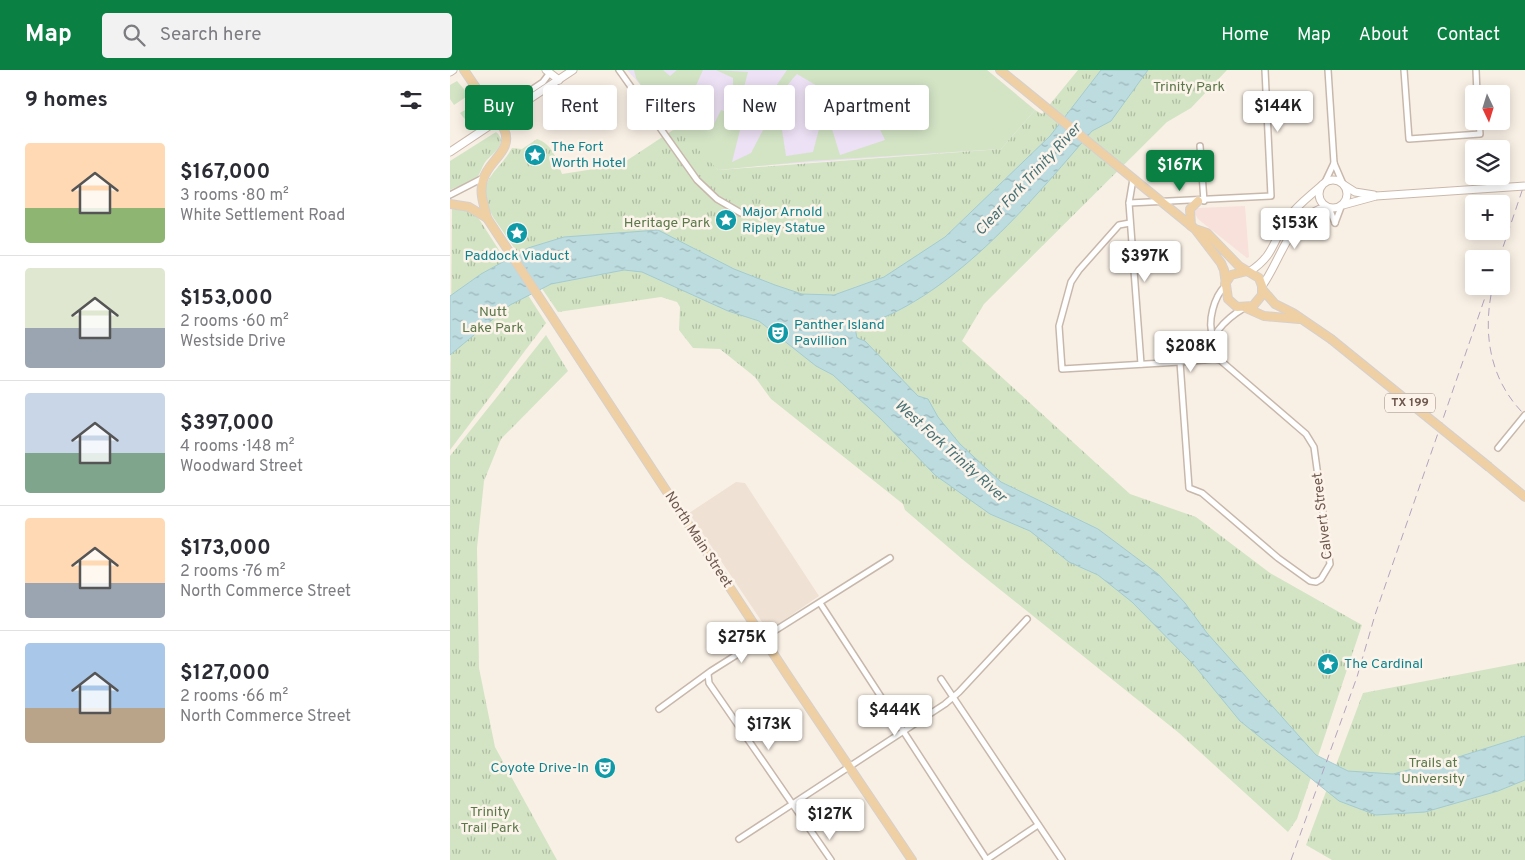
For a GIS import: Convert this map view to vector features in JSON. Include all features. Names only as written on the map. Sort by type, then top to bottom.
[{"type":"main road","points":[[464,70],[474,85]]},
{"type":"main road","points":[[533,96],[573,70]]},
{"type":"main road","points":[[1000,70],[1193,227],[1219,258],[1224,270],[1225,293],[1232,304],[1264,316],[1300,319]]},
{"type":"main road","points":[[548,72],[559,80]]},
{"type":"main road","points":[[450,152],[480,130]]},
{"type":"main road","points":[[487,219],[481,195],[483,178],[490,165],[507,143],[505,130]]},
{"type":"main road","points":[[1225,285],[1231,276],[1248,271],[1268,258],[1280,232],[1296,207],[1324,184],[1334,180],[1355,192],[1376,196]]},
{"type":"main road","points":[[1324,184],[1319,198],[1328,208]]},
{"type":"main road","points":[[1342,206],[1348,196],[1344,184]]},
{"type":"main road","points":[[1245,308],[1257,303],[1262,288],[1297,224],[1308,214],[1376,196],[1525,186]]},
{"type":"main road","points":[[1193,227],[1190,209],[1201,201]]},
{"type":"main road","points":[[450,204],[469,207],[487,219]]},
{"type":"main road","name":"North Main Street","points":[[487,219],[763,639],[912,860]]},
{"type":"main road","points":[[1193,227],[1207,233],[1248,271],[1259,278],[1262,288],[1275,304],[1300,319]]},
{"type":"main road","name":"TX 199","points":[[1300,319],[1332,339],[1525,497]]},
{"type":"street","points":[[619,70],[697,180],[717,199],[741,213]]},
{"type":"street","points":[[1129,203],[1201,201],[1271,196],[1265,70]]},
{"type":"street","points":[[1328,70],[1334,163],[1344,184]]},
{"type":"street","points":[[1404,70],[1409,139],[1480,134],[1480,130]]},
{"type":"street","points":[[1476,70],[1477,85]]},
{"type":"street","points":[[533,89],[548,72]]},
{"type":"street","points":[[1200,146],[1201,201]]},
{"type":"street","points":[[1324,184],[1334,163]]},
{"type":"street","points":[[450,195],[483,178]]},
{"type":"street","points":[[1134,179],[1129,203],[1141,364]]},
{"type":"street","points":[[1328,208],[1335,223],[1342,206]]},
{"type":"street","name":"Calvert Street","points":[[1130,224],[1119,225],[1078,270],[1071,282],[1059,326],[1062,369],[1204,360],[1220,360],[1306,434],[1314,447],[1330,564],[1321,579],[1316,582],[1310,581],[1278,558],[1202,493],[1189,488],[1180,362]]},
{"type":"street","points":[[1213,336],[1210,330],[1213,310],[1225,285]]},
{"type":"street","points":[[1204,360],[1213,336],[1227,319],[1245,308]]},
{"type":"street","points":[[1498,448],[1525,415]]},
{"type":"street","points":[[659,709],[708,674],[890,558]]},
{"type":"street","points":[[820,603],[986,860],[1038,825]]},
{"type":"street","points":[[739,839],[849,768],[953,697],[1027,619]]},
{"type":"street","points":[[708,674],[709,683],[831,860]]},
{"type":"street","points":[[941,679],[1062,860]]},
{"type":"shaded area","points":[[627,70],[987,70],[1035,110],[1001,149],[718,170],[682,130],[714,130],[714,85],[641,85]]},
{"type":"shaded area","points":[[1245,206],[1249,257],[1247,258],[1198,219],[1194,212],[1197,208]]},
{"type":"shaded area","points":[[736,482],[745,483],[819,596],[768,631],[689,513]]},
{"type":"green space","points":[[634,70],[663,70],[670,76],[677,70],[703,70],[696,85],[641,85]]},
{"type":"green space","points":[[716,70],[748,72],[745,85],[733,85],[733,78]]},
{"type":"green space","points":[[787,70],[987,70],[1035,110],[1001,149],[811,161],[718,170],[673,130],[714,130],[714,124],[721,110],[724,111],[724,130],[740,130],[732,162],[751,153],[763,130],[782,130],[786,156],[813,152],[819,130],[832,130],[840,155],[885,140],[880,130],[929,130],[929,85],[816,85],[797,74],[787,85],[777,85]]},
{"type":"green space","points":[[1078,70],[1227,70],[1191,108],[1167,122],[984,304],[962,341],[1130,494],[1196,517],[1270,573],[1362,625],[1297,819],[1288,832],[1179,733],[962,559],[905,510],[903,504],[771,399],[755,377],[720,349],[693,348],[679,330],[680,307],[677,302],[661,297],[558,312],[493,217],[485,194],[489,178],[512,148],[522,149],[537,139],[547,144],[550,148],[562,174],[620,165],[673,130],[690,141],[718,170],[1001,149],[1035,110],[1042,114]]},
{"type":"green space","points":[[457,81],[465,90],[465,98],[454,105],[450,99],[450,85]]},
{"type":"green space","points":[[465,110],[465,119],[460,113]]},
{"type":"green space","points":[[496,132],[501,140],[499,148],[485,163],[477,177],[470,183],[450,190],[450,161]]},
{"type":"green space","name":"Nutt Lake Park","points":[[452,207],[469,210],[479,219],[546,323],[450,450]]},
{"type":"green space","name":"Trinity Trail Park","points":[[546,335],[568,371],[501,439],[484,481],[477,548],[479,668],[495,747],[557,860],[450,860],[450,456]]},
{"type":"green space","name":"Trails at University","points":[[1525,662],[1525,860],[1332,860],[1306,845],[1363,693]]},
{"type":"water","points":[[1101,70],[1148,70],[1111,121],[1092,131],[1042,189],[986,246],[956,273],[924,296],[890,314],[855,328],[857,338],[865,341],[918,396],[928,399],[938,417],[960,444],[1001,482],[1098,529],[1158,574],[1185,603],[1207,633],[1316,755],[1348,771],[1393,774],[1455,758],[1525,736],[1525,780],[1498,791],[1425,812],[1376,815],[1339,801],[1240,721],[1194,665],[1132,602],[1098,575],[1069,562],[1030,531],[990,514],[935,475],[881,419],[833,375],[816,366],[759,321],[728,311],[642,272],[624,270],[551,284],[510,305],[450,355],[450,296],[481,274],[528,248],[564,237],[658,230],[734,269],[802,294],[834,295],[884,277],[945,237],[1050,136]]},
{"type":"railway","points":[[1502,250],[1525,182]]},
{"type":"railway","points":[[1291,860],[1357,677],[1375,615],[1486,295]]},
{"type":"railway","points":[[1491,295],[1488,328],[1493,360],[1505,389],[1525,415]]},
{"type":"place","name":"The Fort Worth Hotel","points":[[535,155]]},
{"type":"place","name":"Major Arnold Ripley Statue","points":[[726,220]]},
{"type":"place","name":"Paddock Viaduct","points":[[517,233]]},
{"type":"place","name":"Panther Island Pavillion","points":[[778,333]]},
{"type":"place","name":"The Cardinal","points":[[1328,664]]},
{"type":"place","name":"Coyote Drive-In","points":[[605,768]]},
{"type":"park label","name":"Trinity Park","points":[[1189,87]]},
{"type":"park label","name":"Heritage Park","points":[[667,223]]},
{"type":"water label","name":"Clear Fork Trinity River","points":[[1029,180]]},
{"type":"water label","name":"West Fork Trinity River","points":[[950,452]]}]
